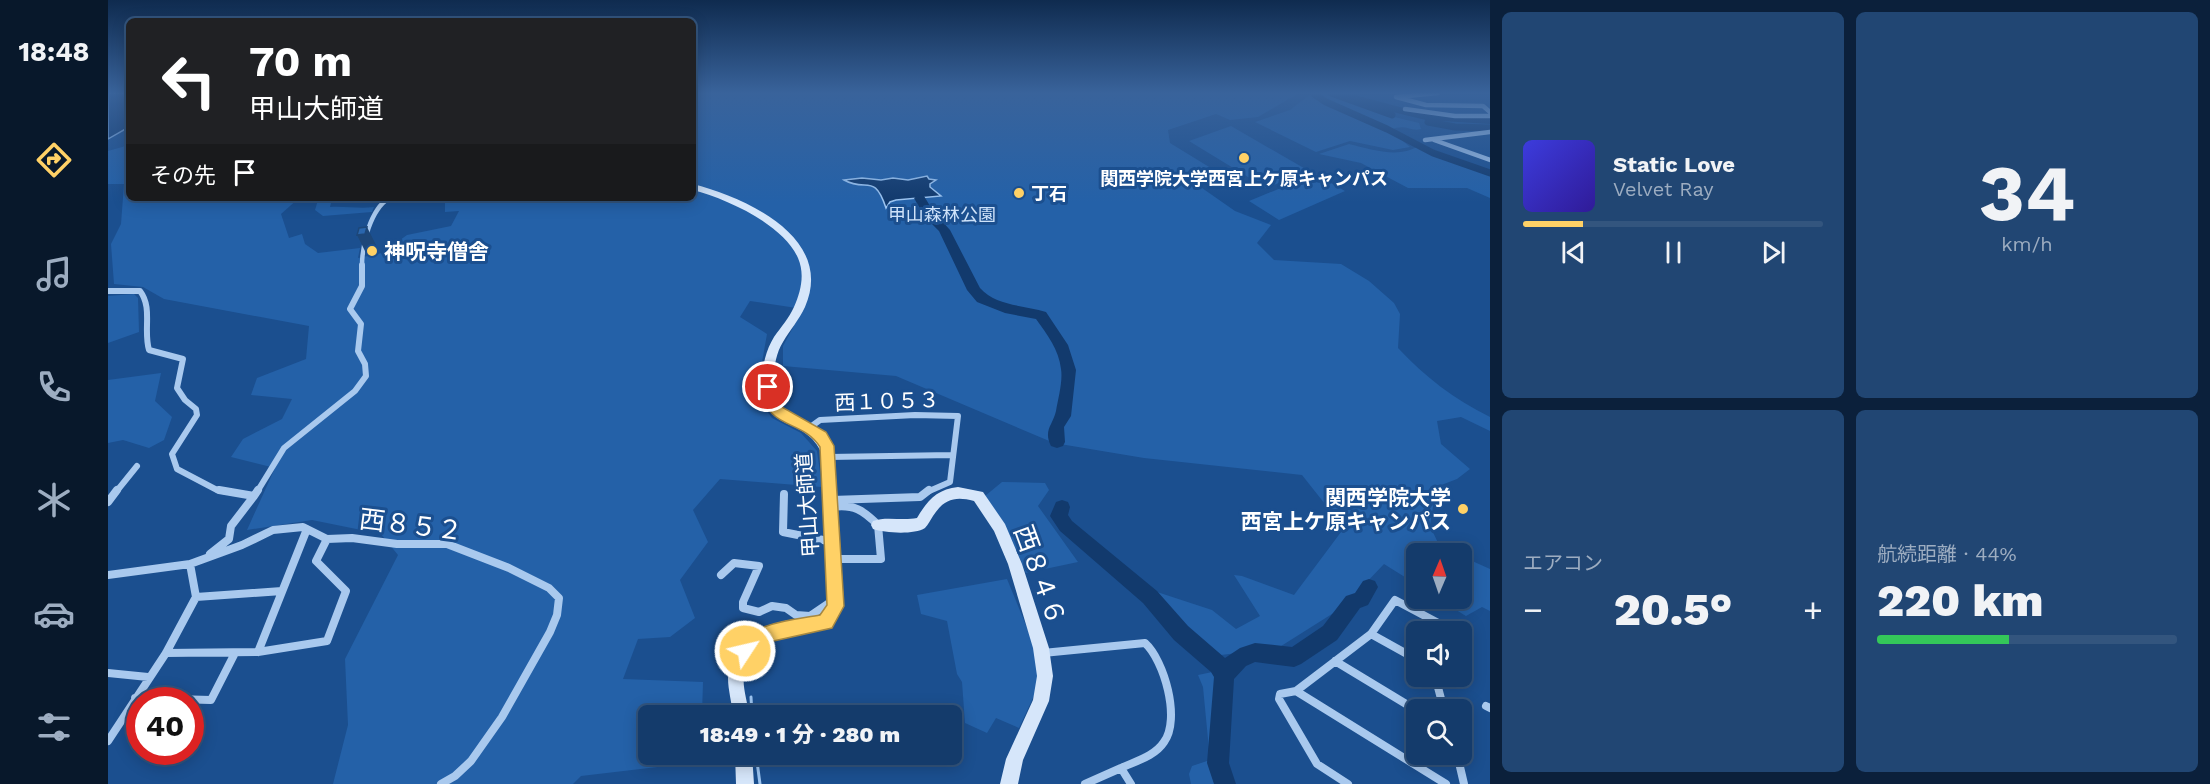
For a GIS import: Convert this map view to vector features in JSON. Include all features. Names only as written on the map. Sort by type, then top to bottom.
[{"type":"street","points":[[1490,132],[1427,139],[1490,160]]},
{"type":"street","points":[[1476,134],[1490,138]]},
{"type":"street","name":"甲山大師道","points":[[696,188],[740,202],[796,244],[805,260],[807,283],[793,320],[773,350],[768,387],[775,410],[809,428],[825,441],[829,457],[832,504],[835,600]]},
{"type":"street","points":[[208,557],[230,539],[231,526],[254,496],[284,448],[355,391],[366,376],[365,364],[358,351],[361,324],[350,309],[362,286],[362,253],[380,204],[384,201]]},
{"type":"street","points":[[108,291],[140,291],[147,302],[146,343],[149,350],[183,359],[176,383],[177,390],[182,398],[196,409],[197,415],[172,454],[177,469],[217,490],[254,496]]},
{"type":"street","name":"西１０５３","points":[[809,428],[820,420],[915,415],[958,416],[950,482],[934,487],[920,497],[832,504]]},
{"type":"street","points":[[829,457],[952,455]]},
{"type":"street","points":[[108,502],[137,466]]},
{"type":"street","name":"西８４６","points":[[878,525],[904,527],[921,523],[934,500],[958,491],[978,496],[999,528],[1015,564],[1042,653],[1045,676],[1041,701],[1015,759],[1009,784]]},
{"type":"street","points":[[784,494],[783,532],[833,542]]},
{"type":"street","points":[[832,504],[859,506],[878,525],[881,559],[834,559]]},
{"type":"street","name":"西８５２","points":[[109,575],[190,564],[242,545],[273,530],[303,528],[327,539],[352,538],[398,544],[447,544],[509,568],[549,588],[559,598],[557,615],[550,632],[486,744],[468,766],[448,782],[441,784]]},
{"type":"street","points":[[258,652],[307,529]]},
{"type":"street","points":[[166,653],[235,654],[327,641],[346,591],[316,561],[327,539]]},
{"type":"street","points":[[721,575],[734,562],[759,566],[743,608],[759,612],[772,606],[786,608],[796,615],[810,616],[835,600]]},
{"type":"street","points":[[142,687],[166,653],[196,597],[190,564]]},
{"type":"street","points":[[196,597],[282,591]]},
{"type":"street","points":[[740,705],[736,672],[738,662],[745,651],[758,639],[769,634],[826,622],[832,615],[835,600]]},
{"type":"street","points":[[1348,784],[1317,764],[1279,699],[1280,694],[1296,691],[1371,634],[1395,600],[1434,621]]},
{"type":"street","points":[[1371,634],[1406,653]]},
{"type":"street","points":[[1042,653],[1145,643],[1152,647],[1167,682],[1170,726],[1166,740],[1152,753],[1086,784]]},
{"type":"street","points":[[204,700],[211,700],[235,654]]},
{"type":"street","points":[[1335,661],[1406,704]]},
{"type":"street","points":[[108,673],[148,677]]},
{"type":"street","points":[[1296,691],[1446,784]]},
{"type":"street","points":[[108,741],[112,728],[126,710]]},
{"type":"street","points":[[744,765],[745,784]]},
{"type":"street","points":[[1460,765],[1464,784]]},
{"type":"street","points":[[1121,768],[1131,784]]},
{"type":"green space","name":"甲山森林公園","points":[[696,130],[1169,130],[1170,143],[1219,173],[1201,181],[1202,188],[1235,211],[1271,225],[1257,243],[1274,260],[1341,264],[1369,281],[1394,303],[1400,314],[1398,348],[1441,387],[1490,417],[1490,431],[1461,417],[1437,421],[1441,444],[1470,469],[1457,479],[1436,487],[1430,526],[1438,543],[1406,543],[1406,578],[1384,564],[1343,607],[1278,648],[1221,655],[1190,629],[1154,591],[1212,610],[1236,629],[1260,616],[1234,575],[1294,595],[1344,528],[1302,475],[1144,458],[1054,443],[896,376],[783,366],[783,346],[803,309],[750,301],[740,317],[767,334],[756,396],[772,418],[801,433],[817,451],[822,487],[720,479],[693,510],[708,542],[680,580],[695,618],[670,637],[638,639],[623,679],[703,682],[702,705],[638,705],[638,765],[674,765],[581,776],[573,784],[333,784],[348,725],[345,659],[398,555],[381,534],[312,520],[247,530],[275,468],[231,457],[243,439],[282,419],[292,399],[251,395],[257,378],[306,359],[309,326],[164,299],[143,287],[114,284],[111,244],[121,224],[124,184],[108,184],[108,151],[126,146],[126,201],[296,201],[281,214],[289,238],[302,234],[305,244],[318,253],[360,248],[358,258],[382,253],[407,235],[451,226],[459,211],[445,212],[445,203],[459,201],[696,201]]},
{"type":"green space","points":[[1221,130],[1237,130],[1309,171],[1266,188],[1189,141]]},
{"type":"green space","points":[[1270,130],[1391,130],[1410,147],[1393,150],[1350,141],[1316,152]]},
{"type":"green space","points":[[1349,144],[1393,152],[1402,152],[1418,146],[1490,173],[1490,198],[1467,188],[1408,188],[1361,163],[1319,154]]},
{"type":"green space","points":[[1315,174],[1345,191],[1279,220],[1249,201]]},
{"type":"green space","points":[[318,201],[332,201],[330,207],[374,207],[372,212],[323,216],[315,210]]},
{"type":"green space","points":[[134,294],[138,298],[139,332],[108,343],[108,296]]},
{"type":"green space","points":[[161,373],[155,401],[172,417],[164,440],[149,448],[123,440],[108,443],[108,380]]},
{"type":"green space","points":[[1002,482],[1045,483],[1049,490],[1038,506],[1078,562],[1026,573],[1012,540],[985,496]]},
{"type":"green space","points":[[1472,561],[1490,569],[1490,611],[1482,607],[1466,616],[1454,609],[1472,609]]},
{"type":"green space","points":[[1007,579],[1037,652],[1038,687],[1019,728],[996,718],[987,733],[965,723],[962,682],[957,674],[947,621],[921,614],[917,595]]},
{"type":"green space","points":[[1217,671],[1221,683],[1215,773],[1219,784],[1191,784],[1189,774],[1192,766],[1210,760],[1203,687],[1198,675]]},
{"type":"shaded area","points":[[108,130],[124,130],[108,139]]},
{"type":"shaded area","points":[[927,176],[929,179],[936,180],[930,184],[930,187],[941,196],[896,200],[890,202],[886,208],[878,190],[874,187],[844,180],[893,178],[908,180]]},
{"type":"building","points":[[367,227],[365,234],[357,235],[359,228]]},
{"type":"waterway","points":[[1388,130],[1433,153],[1490,173]]},
{"type":"waterway","points":[[920,198],[928,213],[944,230],[974,290],[982,299],[1005,308],[1041,315],[1061,345],[1069,370],[1063,416],[1056,426],[1057,442]]},
{"type":"waterway","points":[[1062,507],[1059,516],[1066,526],[1150,597],[1181,633],[1218,665],[1224,675]]},
{"type":"waterway","points":[[1224,675],[1239,659],[1247,655],[1264,652],[1294,657],[1330,633],[1353,602],[1361,599],[1369,587]]},
{"type":"waterway","points":[[1224,675],[1218,763],[1225,784]]},
{"type":"waterway","points":[[751,697],[751,705]]},
{"type":"waterway","points":[[757,765],[760,784]]},
{"type":"place","name":"関西学院大学西宮上ケ原キャンパス","points":[[1244,158]]},
{"type":"place","name":"丁石","points":[[1019,193]]},
{"type":"place","name":"神呪寺僧舎","points":[[372,251]]},
{"type":"place","name":"関西学院大学 西宮上ケ原キャンパス","points":[[1463,509]]},
{"type":"route","points":[[745,651],[758,639],[769,634],[826,622],[835,606],[832,507],[827,446],[821,436],[775,410],[768,387]]}]
